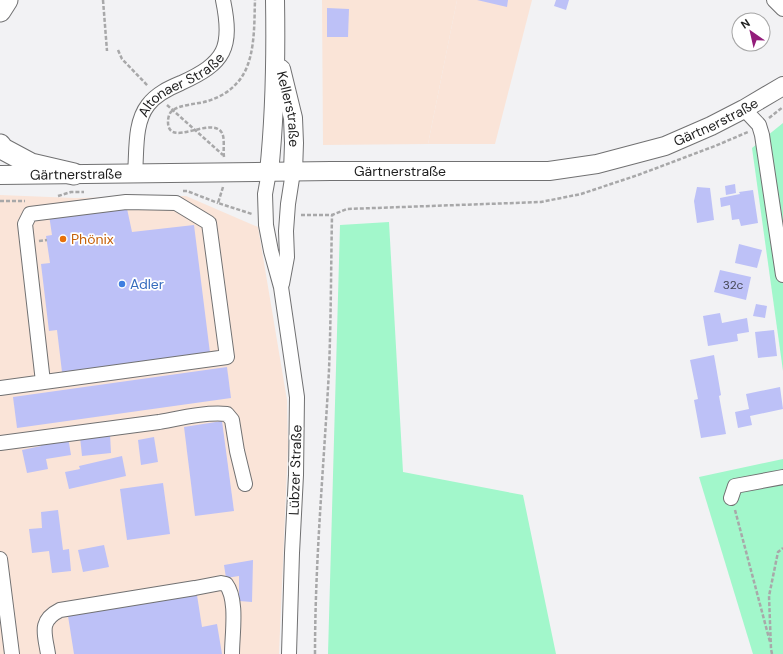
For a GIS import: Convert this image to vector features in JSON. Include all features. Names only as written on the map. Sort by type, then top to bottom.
[{"type":"highway","points":[[0,11],[7,0]]},
{"type":"highway","points":[[0,145],[3,149],[31,164],[74,174]]},
{"type":"main road","name":"Kellerstraße","points":[[269,172],[272,142],[276,47],[275,0]]},
{"type":"main road","name":"Kellerstraße","points":[[276,47],[293,118],[294,143],[292,172]]},
{"type":"main road","name":"Gärtnerstraße","points":[[0,175],[549,171],[596,164],[665,146],[711,126],[783,86]]},
{"type":"street","name":"Altonaer Straße","points":[[135,173],[140,119],[148,105],[157,96],[208,69],[220,57],[226,43],[228,22],[223,0]]},
{"type":"street","points":[[774,0],[783,9]]},
{"type":"street","points":[[744,109],[759,125],[762,135],[783,275]]},
{"type":"street","name":"Lübzer Straße","points":[[269,172],[265,194],[266,225],[271,251],[281,287],[297,397],[296,475],[289,654]]},
{"type":"street","name":"Lübzer Straße","points":[[281,287],[287,257],[288,204],[292,172]]},
{"type":"street","points":[[0,388],[227,357],[209,223],[176,204],[126,202],[30,214],[25,224],[43,382]]},
{"type":"street","points":[[0,443],[159,422],[182,417],[218,413],[227,414],[232,420],[237,451],[245,484]]},
{"type":"street","points":[[731,498],[735,486],[783,477]]},
{"type":"street","points":[[0,559],[12,654]]},
{"type":"street","points":[[48,654],[43,631],[46,621],[53,613],[60,610],[221,583],[226,584],[231,593],[232,654]]},
{"type":"path","points":[[103,0],[107,51]]},
{"type":"path","points":[[172,111],[194,130],[224,157],[223,134],[219,128],[213,126],[194,130],[186,133],[178,133],[171,130],[168,123],[169,115],[172,111],[182,107],[207,102],[223,95],[236,84],[244,73],[250,60],[255,0]]},
{"type":"path","points":[[118,50],[122,59],[157,96]]},
{"type":"path","points":[[224,184],[218,204],[258,216]]},
{"type":"path","points":[[315,654],[315,623],[329,369],[332,215]]},
{"type":"path","points":[[731,498],[772,654]]},
{"type":"path","points":[[770,642],[769,596],[778,552],[783,548]]},
{"type":"shaded area","points":[[322,0],[457,0],[428,144],[323,145]]},
{"type":"shaded area","points":[[457,0],[532,0],[495,144],[428,144]]},
{"type":"shaded area","points":[[0,195],[74,198],[186,196],[258,227],[287,400],[288,446],[279,654],[0,654]]},
{"type":"green space","points":[[783,123],[783,371],[752,148]]},
{"type":"green space","points":[[389,222],[403,472],[523,495],[556,654],[328,654],[340,225]]},
{"type":"green space","points":[[783,459],[783,654],[753,654],[699,477]]},
{"type":"building","points":[[477,0],[508,0],[507,7]]},
{"type":"building","points":[[556,0],[569,0],[566,10],[554,6]]},
{"type":"building","points":[[327,8],[349,9],[348,37],[327,37]]},
{"type":"building","points":[[735,184],[736,193],[726,195],[725,186]]},
{"type":"building","points":[[697,187],[710,188],[714,220],[697,223],[694,201]]},
{"type":"building","points":[[753,190],[758,223],[741,226],[739,219],[732,220],[730,205],[721,207],[720,198],[740,194],[739,192]]},
{"type":"building","name":"Adler","points":[[126,204],[132,232],[194,225],[210,353],[62,372],[57,330],[49,331],[41,264],[50,263],[46,236],[52,235],[49,215]]},
{"type":"building","points":[[739,244],[762,250],[757,268],[735,263]]},
{"type":"building","points":[[720,270],[751,277],[746,300],[714,292]]},
{"type":"building","points":[[756,304],[767,306],[765,318],[753,316]]},
{"type":"building","points":[[720,313],[722,323],[747,318],[749,332],[737,334],[738,341],[708,346],[703,316]]},
{"type":"building","points":[[774,330],[777,356],[758,358],[755,332]]},
{"type":"building","points":[[714,355],[721,395],[719,396],[726,434],[701,438],[694,400],[698,399],[690,360]]},
{"type":"building","points":[[227,367],[231,398],[17,428],[13,397]]},
{"type":"building","points":[[780,387],[783,409],[750,416],[752,425],[738,428],[735,412],[749,409],[746,394]]},
{"type":"building","points":[[222,421],[234,511],[195,516],[184,427]]},
{"type":"building","points":[[110,434],[111,453],[82,456],[80,437]]},
{"type":"building","points":[[68,437],[71,455],[46,459],[48,469],[27,473],[22,450],[41,446],[40,442]]},
{"type":"building","points":[[154,437],[158,462],[141,465],[138,440]]},
{"type":"building","points":[[122,456],[126,476],[69,489],[65,472],[80,469],[79,466]]},
{"type":"building","points":[[163,483],[170,534],[127,540],[120,489]]},
{"type":"building","points":[[58,510],[63,550],[69,549],[71,571],[52,573],[49,551],[32,553],[29,529],[42,528],[41,512]]},
{"type":"building","points":[[104,545],[109,567],[83,572],[78,550]]},
{"type":"building","points":[[253,560],[252,602],[239,601],[239,576],[226,578],[224,565]]},
{"type":"building","points":[[197,595],[202,627],[217,624],[222,654],[74,654],[68,616]]},
{"type":"place","name":"Phönix","points":[[63,239]]},
{"type":"place","name":"Adler","points":[[122,284]]}]
